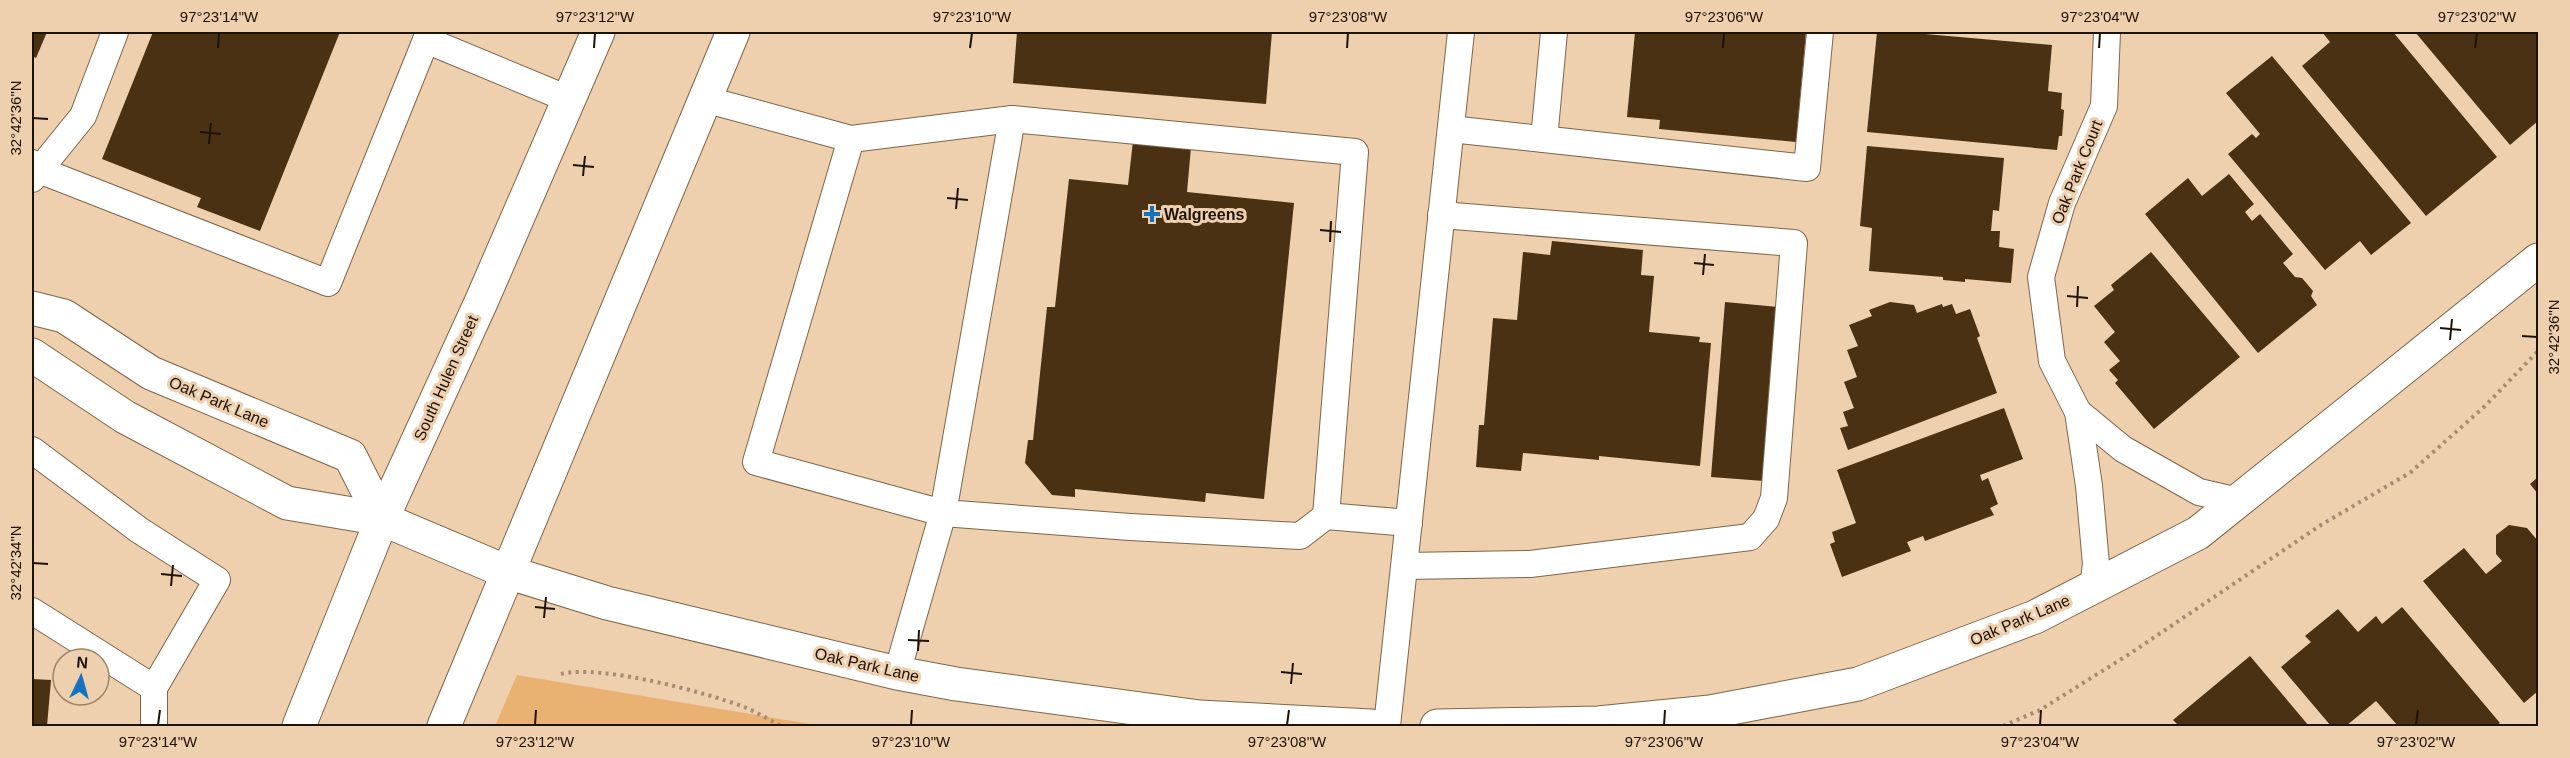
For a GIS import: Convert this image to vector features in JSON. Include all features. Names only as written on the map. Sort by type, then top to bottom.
[{"type":"street","name":"South Hulen Street","points":[[299,726],[382,519],[482,300],[598,32]]},
{"type":"street","points":[[444,726],[733,32]]},
{"type":"street","name":"Oak Park Lane","points":[[1437,726],[1598,723],[1710,712],[1858,684],[2035,617],[2198,533],[2538,260]]},
{"type":"street","name":"Oak Park Lane","points":[[32,308],[64,316],[152,373],[350,456],[382,519]]},
{"type":"street","name":"Oak Park Lane","points":[[32,355],[125,417],[287,503],[382,519],[507,572],[607,603],[897,673],[956,684],[1200,717],[1371,726]]},
{"type":"lane","points":[[115,32],[83,116],[34,171],[328,283],[428,36],[568,99]]},
{"type":"lane","points":[[1387,726],[1461,32]]},
{"type":"lane","points":[[1544,140],[1554,32]]},
{"type":"lane","points":[[1451,129],[1807,168],[1820,32]]},
{"type":"lane","name":"Oak Park Court","points":[[2093,587],[2096,564],[2089,486],[2078,412],[2052,361],[2041,277],[2061,203],[2104,106],[2107,32]]},
{"type":"lane","points":[[704,99],[851,139],[1012,119],[1356,152],[1326,516]]},
{"type":"lane","points":[[897,673],[943,513],[1012,119]]},
{"type":"lane","points":[[851,139],[756,462],[943,513],[1130,527],[1300,536],[1326,516],[1409,523]]},
{"type":"lane","points":[[1405,566],[1530,564],[1750,537],[1766,519],[1774,498],[1794,243],[1441,215]]},
{"type":"lane","name":"Oak Park Court","points":[[2078,412],[2123,449],[2199,492],[2238,501]]},
{"type":"lane","points":[[32,450],[139,530],[217,580],[154,688],[154,726]]},
{"type":"lane","points":[[32,611],[154,688]]},
{"type":"path","points":[[2002,726],[2050,704],[2131,653],[2320,525],[2410,472],[2485,406],[2538,351]]},
{"type":"path","points":[[561,674],[574,671],[610,674],[675,687],[745,707],[781,726]]},
{"type":"shaded area","points":[[517,675],[822,726],[495,726]]},
{"type":"building","points":[[32,32],[47,32],[36,58],[32,56]]},
{"type":"building","points":[[153,32],[340,32],[260,231],[197,207],[201,198],[102,159]]},
{"type":"building","points":[[1017,32],[1272,32],[1266,104],[1013,83]]},
{"type":"building","points":[[1635,32],[1806,32],[1796,142],[1659,129],[1660,120],[1627,117]]},
{"type":"building","points":[[1877,32],[1902,32],[2052,45],[2048,91],[2062,93],[2061,109],[2064,110],[2062,136],[2059,136],[2057,150],[1867,132]]},
{"type":"building","points":[[2322,32],[2393,32],[2497,157],[2426,216],[2302,66],[2330,42]]},
{"type":"building","points":[[2415,32],[2537,32],[2538,121],[2510,145]]},
{"type":"building","points":[[2272,56],[2411,223],[2371,255],[2360,241],[2325,270],[2228,154],[2252,134],[2256,138],[2260,134],[2226,93]]},
{"type":"building","name":"Walgreens","points":[[1133,141],[1191,147],[1187,192],[1294,203],[1264,499],[1206,493],[1205,502],[1075,489],[1075,497],[1052,495],[1025,463],[1028,440],[1033,440],[1047,307],[1055,307],[1069,179],[1128,185]]},
{"type":"building","points":[[1867,146],[2004,158],[1999,211],[1993,210],[1991,231],[2000,231],[1999,247],[2014,249],[2011,283],[1965,279],[1965,282],[1943,280],[1943,277],[1869,271],[1872,228],[1860,226]]},
{"type":"building","points":[[2229,174],[2254,204],[2245,212],[2252,221],[2260,214],[2293,254],[2283,263],[2295,277],[2302,278],[2313,291],[2311,296],[2317,305],[2258,353],[2145,214],[2188,178],[2202,196]]},
{"type":"building","points":[[1552,241],[1643,250],[1641,275],[1654,276],[1649,332],[1700,337],[1699,342],[1711,343],[1700,466],[1599,456],[1599,460],[1523,453],[1521,471],[1476,467],[1479,425],[1484,425],[1493,318],[1517,320],[1523,252],[1550,255]]},
{"type":"building","points":[[2151,252],[2240,357],[2154,429],[2115,383],[2118,380],[2109,370],[2120,361],[2104,342],[2115,332],[2094,306],[2114,290],[2111,285]]},
{"type":"building","points":[[1725,302],[1778,307],[1764,481],[1711,477]]},
{"type":"building","points":[[1890,302],[1914,305],[1917,313],[1942,304],[1943,307],[1952,304],[1956,314],[1970,309],[1980,336],[1977,338],[1997,393],[1848,450],[1840,428],[1848,426],[1843,412],[1854,408],[1844,382],[1857,377],[1847,350],[1858,346],[1849,325],[1872,316],[1869,310]]},
{"type":"building","points":[[2004,408],[2023,459],[1980,475],[1982,481],[1988,478],[1998,504],[1990,508],[1994,515],[1925,541],[1923,536],[1907,542],[1911,551],[1842,577],[1830,544],[1835,542],[1832,532],[1856,523],[1837,470]]},
{"type":"building","points":[[2538,477],[2538,494],[2530,484]]},
{"type":"building","points":[[2509,525],[2527,528],[2538,541],[2538,691],[2524,703],[2423,581],[2464,548],[2486,574],[2502,561],[2496,554],[2496,535]]},
{"type":"building","points":[[2402,607],[2500,723],[2495,726],[2398,726],[2376,701],[2346,726],[2331,726],[2281,667],[2311,642],[2305,636],[2338,609],[2358,632],[2376,616],[2382,624]]},
{"type":"building","points":[[2250,656],[2309,726],[2179,726],[2173,720]]},
{"type":"building","points":[[32,679],[51,680],[47,726],[32,726]]},
{"type":"place","name":"Walgreens","points":[[1152,214]]}]
